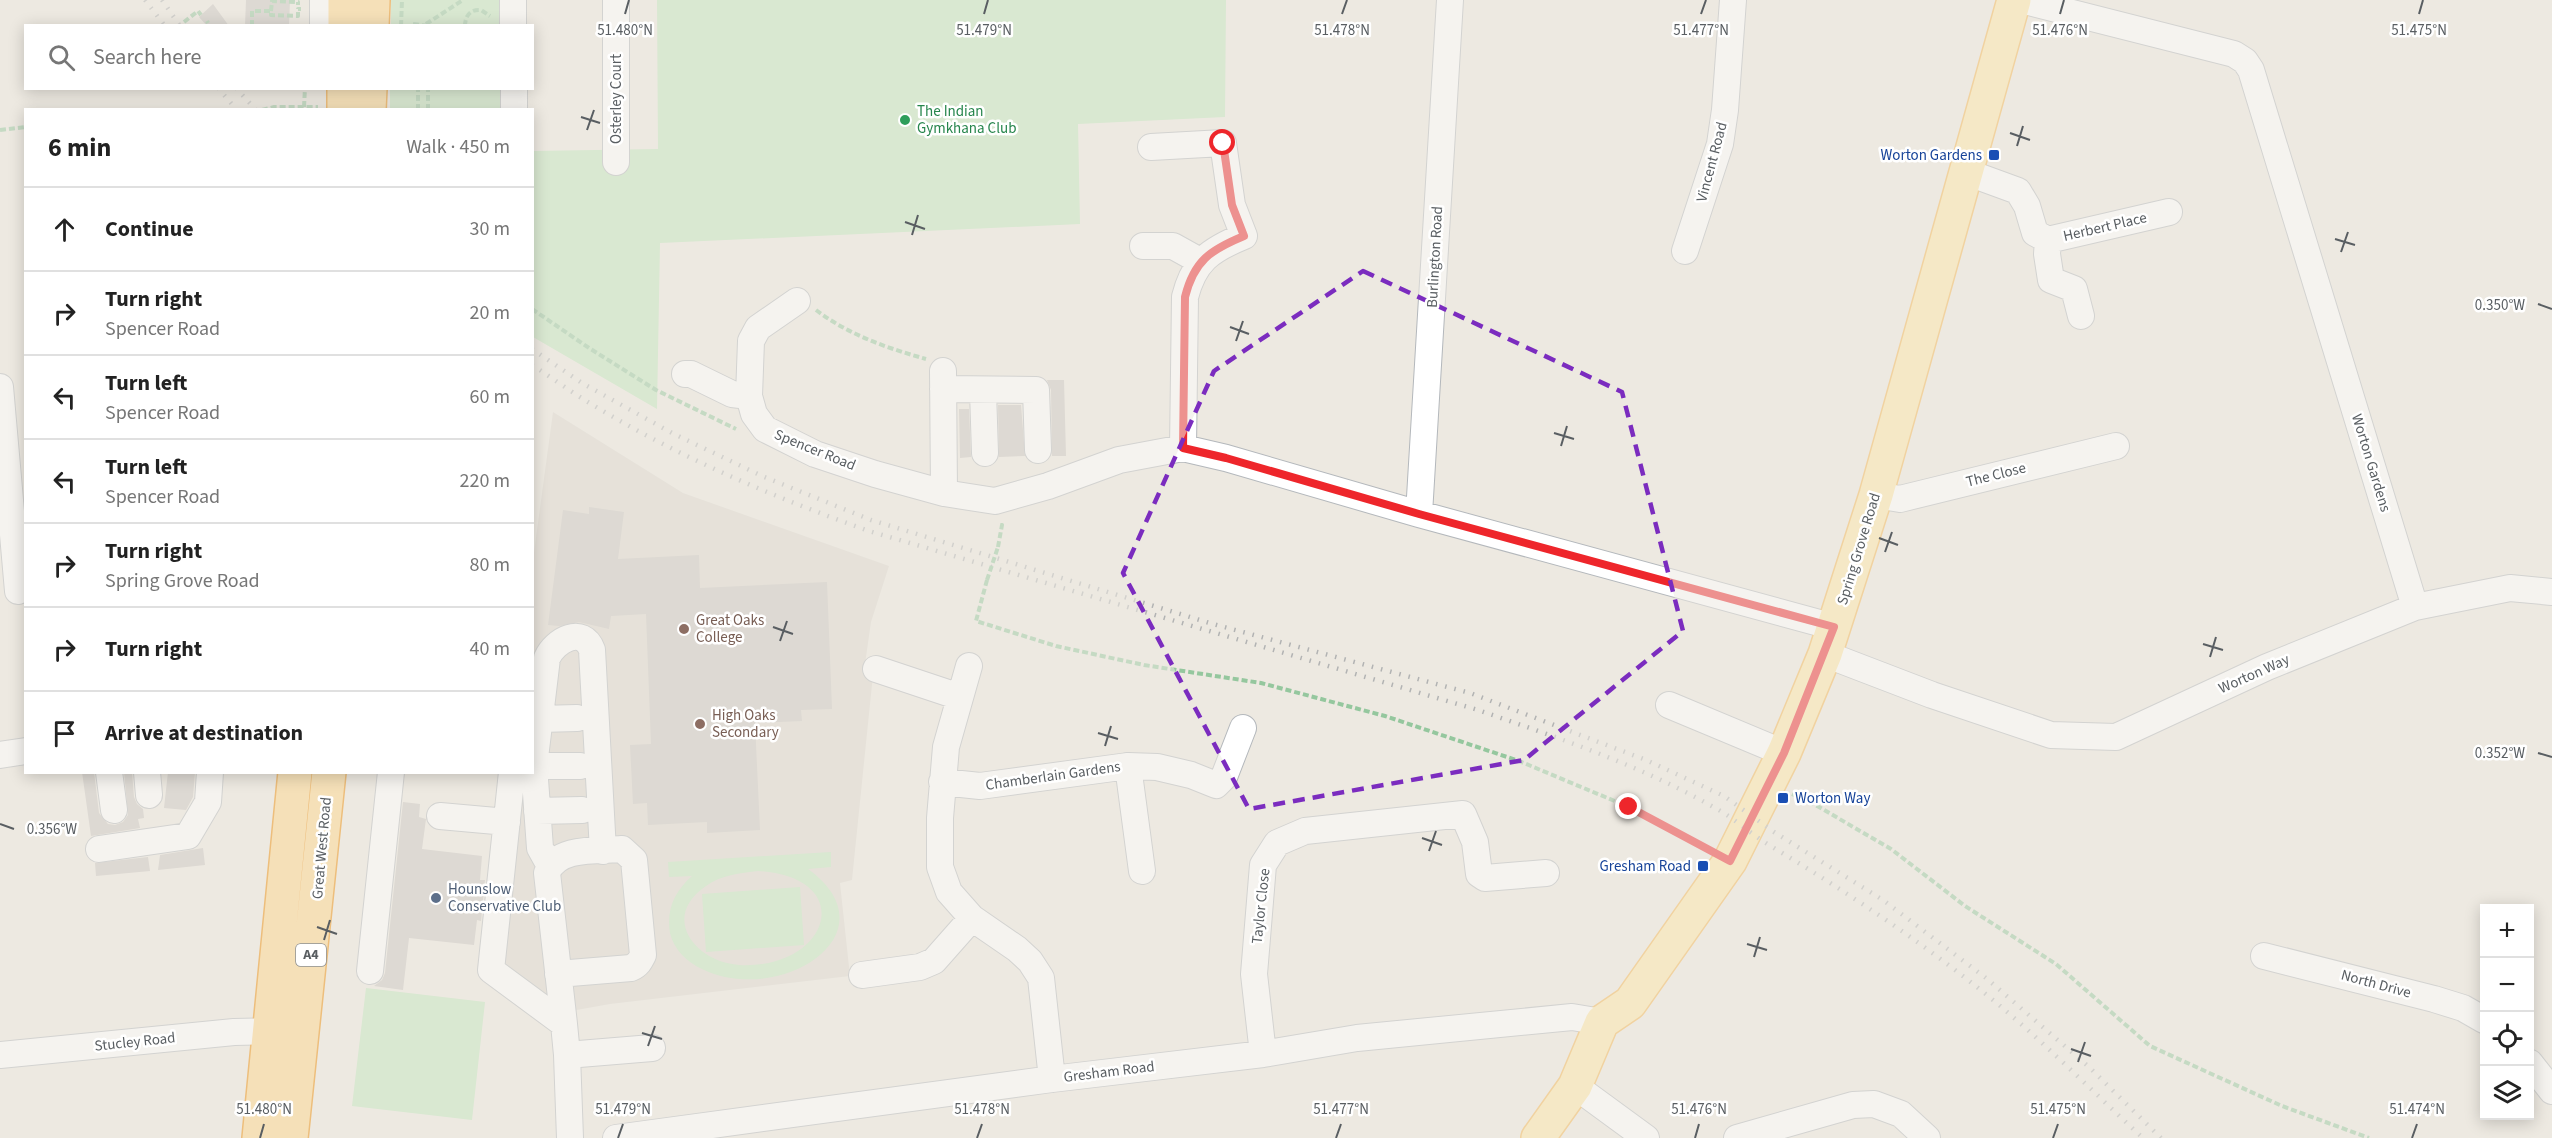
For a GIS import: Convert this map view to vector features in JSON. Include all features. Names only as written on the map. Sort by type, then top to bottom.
[{"type":"highway","points":[[345,0],[345,24]]},
{"type":"highway","points":[[372,24],[374,0]]},
{"type":"highway","points":[[369,108],[370,90]]},
{"type":"highway","name":"A4","points":[[259,1138],[295,774]]},
{"type":"highway","name":"Great West Road","points":[[291,1138],[329,774]]},
{"type":"main road","name":"Spring Grove Road","points":[[1602,1022],[1630,1003],[1730,861],[1784,753],[1830,640],[1876,495],[2014,0]]},
{"type":"main road","points":[[1538,1138],[1575,1086],[1602,1022]]},
{"type":"street","points":[[323,0],[323,24]]},
{"type":"street","points":[[513,0],[513,24]]},
{"type":"street","name":"Osterley Court","points":[[616,0],[616,162]]},
{"type":"street","name":"Burlington Road","points":[[1419,514],[1450,0]]},
{"type":"street","name":"Vincent Road","points":[[1685,251],[1720,144],[1725,110],[1733,0]]},
{"type":"street","name":"Worton Gardens","points":[[2020,0],[2234,54],[2245,61],[2251,70],[2415,607]]},
{"type":"street","points":[[514,90],[514,108]]},
{"type":"street","points":[[1151,147],[1223,143],[1232,205],[1244,236],[1222,245],[1200,261],[1190,279],[1185,297],[1183,448]]},
{"type":"street","name":"Herbert Place","points":[[1966,172],[2018,191],[2027,206],[2035,232],[2048,240],[2169,212]]},
{"type":"street","points":[[2048,240],[2047,254],[2051,280],[2074,289],[2081,316]]},
{"type":"street","points":[[1143,246],[1173,246],[1200,261]]},
{"type":"street","name":"Spencer Road","points":[[797,301],[758,328],[751,341],[749,396],[754,414],[765,429],[815,454],[875,474],[944,493],[995,501],[1048,486],[1119,460],[1183,448],[1226,458],[1419,514],[1830,640]]},
{"type":"street","points":[[685,374],[691,374],[732,394],[749,396]]},
{"type":"street","points":[[944,493],[943,380],[983,390],[1036,390],[1038,450]]},
{"type":"street","points":[[0,387],[14,592]]},
{"type":"street","points":[[983,390],[985,453]]},
{"type":"street","name":"The Close","points":[[1876,495],[1900,499],[2116,446]]},
{"type":"street","name":"Worton Way","points":[[1830,640],[1932,695],[2051,735],[2116,737],[2267,667],[2415,607],[2510,588],[2552,592]]},
{"type":"street","points":[[534,731],[540,719],[547,658],[552,648],[567,638],[583,639],[590,644],[592,650],[603,851]]},
{"type":"street","points":[[969,666],[946,747],[940,818],[940,867],[949,892],[972,918],[1017,948],[1030,961],[1041,978],[1052,1079]]},
{"type":"street","points":[[876,669],[960,697]]},
{"type":"street","points":[[1670,705],[1784,753]]},
{"type":"street","points":[[540,719],[577,718]]},
{"type":"street","name":"Chamberlain Gardens","points":[[942,782],[980,786],[1128,766],[1157,767],[1191,775],[1216,785],[1224,777],[1243,728]]},
{"type":"street","points":[[0,755],[24,751]]},
{"type":"street","points":[[534,770],[580,766]]},
{"type":"street","points":[[1128,766],[1142,871]]},
{"type":"street","points":[[109,774],[114,810]]},
{"type":"street","points":[[99,849],[188,836],[208,802],[210,774]]},
{"type":"street","points":[[369,971],[391,774]]},
{"type":"street","points":[[515,774],[490,970],[564,1024]]},
{"type":"street","points":[[517,774],[537,811],[540,848],[549,866]]},
{"type":"street","points":[[537,811],[582,810]]},
{"type":"street","name":"Taylor Close","points":[[1263,1054],[1254,974],[1263,865],[1276,843],[1305,831],[1463,814],[1475,842],[1479,874],[1485,878],[1545,873]]},
{"type":"street","points":[[440,816],[507,822]]},
{"type":"street","points":[[558,974],[631,968],[638,965],[643,955],[634,860],[622,849],[559,857],[549,866],[547,873],[558,974],[564,1024],[567,1055],[570,1138]]},
{"type":"street","points":[[862,975],[920,967],[934,961],[972,918]]},
{"type":"street","name":"North Drive","points":[[2264,956],[2434,999],[2463,1008],[2480,1018]]},
{"type":"street","name":"Gresham Road","points":[[616,1138],[1052,1079],[1263,1054],[1357,1038],[1572,1017],[1602,1022]]},
{"type":"street","name":"Stucley Road","points":[[0,1055],[234,1032],[271,1031]]},
{"type":"street","points":[[567,1055],[652,1048]]},
{"type":"street","points":[[2531,1066],[2552,1091]]},
{"type":"street","points":[[1575,1086],[1646,1138]]},
{"type":"street","points":[[1737,1138],[1853,1105],[1874,1104],[1901,1114],[1927,1138]]},
{"type":"path","points":[[400,24],[402,0]]},
{"type":"path","points":[[429,24],[463,0]]},
{"type":"path","points":[[289,16],[271,15],[272,1],[298,2],[298,9]]},
{"type":"path","points":[[465,24],[466,17],[473,11],[481,10],[489,14]]},
{"type":"path","points":[[184,22],[198,11],[201,15]]},
{"type":"path","points":[[252,24],[252,11],[271,11]]},
{"type":"path","points":[[304,107],[305,90]]},
{"type":"path","points":[[418,90],[418,108]]},
{"type":"path","points":[[428,90],[428,108]]},
{"type":"path","points":[[270,108],[304,107],[338,101]]},
{"type":"path","points":[[0,130],[24,127]]},
{"type":"path","points":[[797,301],[811,306],[838,326],[896,351],[930,360],[943,380]]},
{"type":"path","points":[[1001,535],[976,621],[1056,646],[1144,664],[1261,683],[1385,716],[1519,761],[1629,807],[1730,861]]},
{"type":"path","points":[[1770,783],[1819,807],[1891,849],[1965,906],[2056,964],[2150,1046],[2282,1106],[2369,1138]]},
{"type":"highlighted area","points":[[1363,271],[1622,392],[1683,631],[1524,760],[1249,809],[1123,573],[1214,371]]},
{"type":"shaded area","name":"High Oaks Secondary","points":[[553,412],[683,493],[889,566],[871,622],[864,671],[873,675],[852,880],[840,883],[850,976],[610,1004],[560,1013],[498,960],[518,774],[534,774],[534,552]]},
{"type":"green space","points":[[391,0],[524,0],[524,24],[391,24]]},
{"type":"green space","name":"The Indian Gymkhana Club","points":[[657,0],[1226,0],[1225,117],[1078,124],[1080,224],[660,243],[657,409],[534,338],[534,151],[658,149]]},
{"type":"green space","points":[[390,90],[525,90],[525,108],[390,108]]},
{"type":"green space","points":[[831,852],[831,867],[808,869],[832,893],[840,917],[834,939],[817,957],[793,971],[764,978],[733,978],[702,969],[682,955],[670,933],[669,916],[673,901],[692,876],[669,877],[668,862]],"holes":[[[758,871],[790,877],[810,889],[820,905],[820,922],[812,939],[795,953],[770,963],[739,965],[709,956],[697,947],[689,936],[685,924],[686,911],[692,898],[712,882],[731,875]]]},
{"type":"green space","points":[[800,887],[804,945],[706,952],[702,894]]},
{"type":"green space","points":[[366,988],[485,1002],[472,1120],[352,1106]]},
{"type":"building","points":[[246,0],[290,0],[289,24],[245,24]]},
{"type":"building","points":[[213,4],[228,24],[205,24],[199,17]]},
{"type":"building","points":[[1047,380],[1064,380],[1066,456],[1052,456],[1051,390]]},
{"type":"building","points":[[998,405],[1021,405],[1025,456],[999,457]]},
{"type":"building","points":[[959,409],[969,409],[971,457],[960,458]]},
{"type":"building","points":[[589,507],[624,512],[618,559],[699,555],[700,588],[827,582],[832,709],[801,710],[802,721],[755,723],[760,830],[707,833],[707,822],[648,825],[647,803],[633,804],[630,745],[651,744],[646,614],[611,616],[609,629],[579,622],[559,626],[548,625],[563,510],[589,514]]},
{"type":"building","points":[[82,774],[94,774],[99,813],[108,824],[115,825],[123,822],[128,815],[124,774],[132,774],[134,797],[143,809],[144,818],[138,819],[140,828],[91,836]]},
{"type":"building","points":[[168,774],[195,774],[193,797],[186,810],[164,808]]},
{"type":"building","name":"Hounslow Conservative Club","points":[[403,802],[420,804],[419,817],[426,819],[422,849],[482,856],[480,880],[485,880],[481,921],[477,920],[474,945],[409,938],[403,990],[374,986],[382,980],[385,973]]},
{"type":"building","points":[[203,848],[205,865],[158,870],[160,855]]},
{"type":"building","points":[[148,857],[150,871],[96,876],[95,863]]},
{"type":"railway","points":[[145,0],[163,24]]},
{"type":"railway","points":[[162,0],[179,24]]},
{"type":"railway","points":[[220,90],[235,108]]},
{"type":"railway","points":[[238,90],[254,108]]},
{"type":"railway","points":[[534,350],[582,383],[672,433],[762,476],[871,520],[1213,624],[1470,693],[1646,760],[1724,796],[1774,832],[1883,900],[1986,978],[2089,1067],[2161,1138]]},
{"type":"railway","points":[[534,366],[630,427],[697,461],[765,491],[869,531],[1478,710],[1569,742],[1659,779],[1724,813],[1762,841],[1884,918],[1939,958],[2012,1016],[2143,1138]]},
{"type":"place","name":"The Indian Gymkhana Club","points":[[905,120]]},
{"type":"place","name":"Worton Gardens","points":[[1994,155]]},
{"type":"place","name":"Great Oaks College","points":[[684,629]]},
{"type":"place","name":"High Oaks Secondary","points":[[700,724]]},
{"type":"place","name":"Worton Way","points":[[1783,798]]},
{"type":"place","name":"Gresham Road","points":[[1703,866]]},
{"type":"place","name":"Hounslow Conservative Club","points":[[436,898]]},
{"type":"route","points":[[1223,143],[1232,205],[1244,236],[1222,245],[1200,261],[1190,279],[1185,297],[1183,448],[1834,627],[1784,753],[1730,861],[1629,807]]}]
